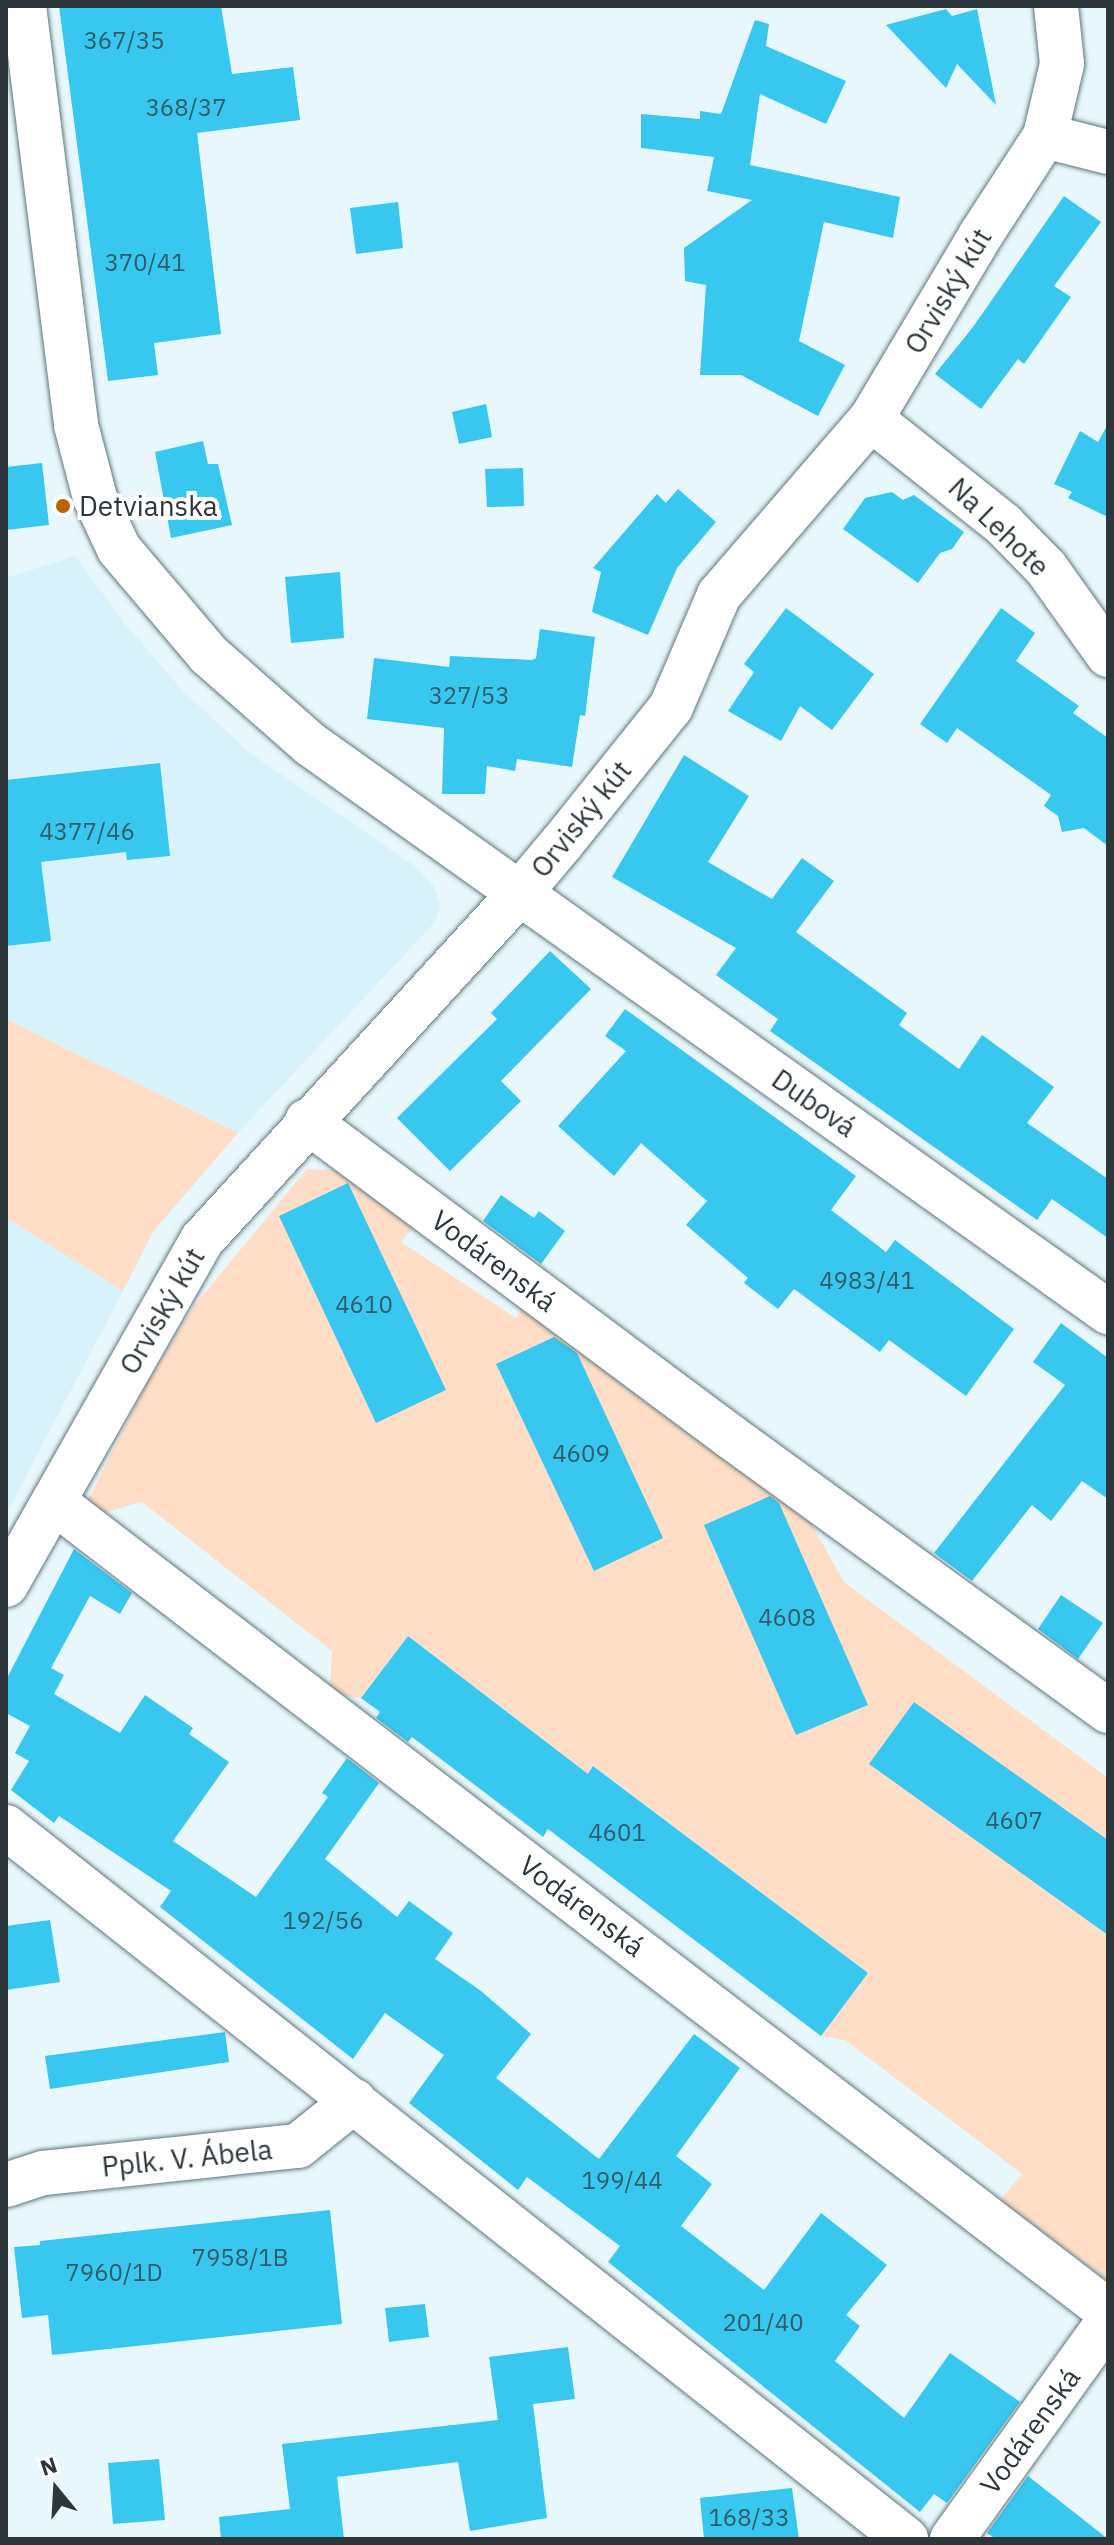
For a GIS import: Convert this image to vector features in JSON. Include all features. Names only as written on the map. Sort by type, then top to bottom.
[{"type":"street","points":[[24,6],[76,425],[95,498],[119,549],[209,655],[310,744],[519,894]]},
{"type":"street","name":"Orviský kút","points":[[6,1585],[202,1240],[307,1121],[519,894],[671,707],[719,595],[871,419],[980,236],[1045,136],[1062,64],[1056,6]]},
{"type":"street","points":[[1045,136],[1108,152]]},
{"type":"street","name":"Na Lehote","points":[[871,419],[1003,524],[1046,568],[1108,655]]},
{"type":"street","name":"Dubová","points":[[519,894],[1108,1312]]},
{"type":"street","name":"Vodárenská","points":[[307,1121],[1108,1711]]},
{"type":"street","name":"Vodárenská","points":[[54,1502],[1108,2311]]},
{"type":"street","points":[[6,1827],[906,2539]]},
{"type":"street","name":"Pplk. V. Ábela","points":[[6,2185],[44,2173],[298,2146],[354,2101]]},
{"type":"street","name":"Vodárenská","points":[[952,2539],[1108,2322]]},
{"type":"shaded area","points":[[75,556],[126,625],[183,691],[250,753],[416,867],[434,886],[440,906],[435,922],[238,1133],[6,1019],[6,578]]},
{"type":"shaded area","points":[[6,1019],[238,1133],[153,1232],[123,1291],[6,1218]]},
{"type":"shaded area","points":[[307,1169],[348,1171],[421,1220],[401,1242],[516,1318],[531,1295],[802,1507],[844,1582],[1108,1778],[1108,2281],[1045,2234],[996,2205],[1022,2174],[845,2040],[821,2036],[868,1973],[594,1766],[588,1774],[408,1636],[361,1698],[330,1693],[332,1651],[142,1502],[78,1520],[148,1381],[194,1306]]},
{"type":"shaded area","points":[[6,1218],[123,1291],[6,1514]]},
{"type":"building","points":[[59,6],[221,6],[232,74],[293,67],[300,120],[197,133],[221,334],[154,343],[158,375],[108,381]]},
{"type":"building","points":[[946,9],[952,16],[977,9],[996,105],[957,64],[946,88],[886,25]]},
{"type":"building","points":[[755,20],[769,24],[766,46],[846,81],[826,124],[760,94],[750,165],[900,197],[893,238],[824,222],[799,341],[845,365],[818,416],[741,375],[700,375],[706,285],[685,281],[684,248],[752,200],[707,191],[714,157],[641,148],[641,114],[700,119],[700,111],[721,114]]},
{"type":"building","points":[[1064,196],[1101,222],[1054,286],[1071,297],[1024,364],[1018,359],[981,409],[935,374],[973,327]]},
{"type":"building","points":[[398,202],[403,248],[356,254],[350,208]]},
{"type":"building","points":[[486,404],[492,437],[459,444],[452,412]]},
{"type":"building","points":[[1108,424],[1108,517],[1068,498],[1072,492],[1054,484],[1080,431],[1098,442]]},
{"type":"building","points":[[203,441],[208,464],[218,464],[232,525],[171,538],[155,452]]},
{"type":"building","points":[[42,463],[49,525],[6,530],[6,467]]},
{"type":"building","points":[[523,468],[524,506],[487,507],[485,469]]},
{"type":"building","points":[[678,489],[716,522],[677,568],[648,635],[592,612],[601,572],[593,568],[657,494],[666,503]]},
{"type":"building","points":[[892,492],[903,500],[914,495],[964,532],[952,549],[940,553],[918,583],[843,529],[865,498]]},
{"type":"building","points":[[340,572],[344,638],[291,643],[285,577]]},
{"type":"building","points":[[786,608],[874,674],[832,730],[800,706],[781,741],[728,711],[754,672],[744,664]]},
{"type":"building","points":[[1001,608],[1035,633],[1016,661],[1079,706],[1073,713],[1108,738],[1108,846],[1084,828],[1062,832],[1058,816],[1044,806],[1051,795],[957,728],[947,743],[920,724]]},
{"type":"building","points":[[540,629],[595,637],[585,716],[580,715],[572,767],[517,759],[515,771],[487,766],[485,794],[442,794],[444,728],[367,719],[374,658],[449,667],[450,656],[532,660],[536,658]]},
{"type":"building","points":[[684,755],[749,796],[708,862],[772,899],[802,858],[834,881],[796,932],[907,1013],[899,1025],[959,1069],[982,1035],[1054,1087],[1027,1123],[1108,1179],[1108,1238],[1052,1199],[1037,1220],[770,1031],[778,1019],[716,975],[736,948],[612,877]]},
{"type":"building","points":[[160,763],[170,856],[127,860],[126,852],[41,862],[51,941],[6,946],[6,780]]},
{"type":"building","points":[[550,951],[591,989],[501,1081],[521,1101],[450,1171],[397,1118],[497,1019],[491,1013]]},
{"type":"building","points":[[625,1009],[856,1176],[831,1210],[886,1252],[895,1240],[1014,1329],[966,1396],[889,1340],[880,1352],[794,1289],[778,1309],[744,1283],[748,1278],[686,1225],[707,1201],[641,1143],[614,1176],[558,1126],[626,1051],[605,1036]]},
{"type":"building","points":[[348,1183],[446,1390],[376,1423],[279,1216]]},
{"type":"building","points":[[501,1195],[534,1218],[539,1211],[565,1231],[541,1264],[483,1221]]},
{"type":"building","points":[[1061,1323],[1108,1358],[1108,1499],[1082,1481],[1051,1521],[1032,1505],[972,1581],[934,1553],[1065,1385],[1033,1362]]},
{"type":"building","points":[[554,1337],[577,1353],[663,1538],[594,1571],[496,1364]]},
{"type":"building","points":[[770,1496],[779,1503],[868,1705],[796,1735],[704,1525]]},
{"type":"building","points":[[74,1549],[132,1593],[120,1614],[90,1596],[51,1668],[64,1675],[54,1694],[120,1733],[145,1695],[193,1728],[189,1734],[229,1762],[173,1841],[256,1897],[328,1797],[322,1793],[347,1758],[379,1783],[325,1859],[397,1917],[409,1901],[453,1933],[435,1959],[481,1991],[531,2034],[496,2078],[599,2159],[694,2034],[740,2068],[676,2156],[712,2184],[681,2226],[764,2290],[821,2213],[887,2265],[846,2315],[860,2326],[835,2361],[904,2418],[950,2353],[1020,2402],[947,2503],[934,2494],[920,2512],[608,2262],[620,2246],[527,2177],[518,2190],[409,2103],[444,2055],[385,2013],[353,2059],[160,1907],[171,1891],[59,1816],[54,1823],[11,1790],[29,1761],[15,1753],[30,1726],[6,1713],[6,1680]]},
{"type":"building","points":[[1061,1595],[1103,1623],[1078,1659],[1038,1629]]},
{"type":"building","points":[[408,1636],[588,1774],[593,1766],[868,1973],[821,2036],[548,1829],[543,1837],[412,1737],[408,1742],[376,1718],[380,1712],[361,1698]]},
{"type":"building","points":[[914,1702],[1108,1840],[1108,1935],[869,1764]]},
{"type":"building","points":[[50,1920],[60,1982],[6,1990],[6,1926]]},
{"type":"building","points":[[225,2032],[229,2062],[50,2089],[45,2056]]},
{"type":"building","points":[[330,2210],[342,2324],[52,2355],[48,2315],[22,2318],[14,2247],[40,2245],[40,2241]]},
{"type":"building","points":[[425,2304],[429,2337],[389,2342],[385,2308]]},
{"type":"building","points":[[568,2347],[575,2399],[533,2404],[547,2518],[470,2531],[458,2462],[337,2477],[344,2539],[221,2539],[219,2517],[290,2509],[282,2444],[498,2420],[489,2357]]},
{"type":"building","points":[[159,2459],[165,2520],[113,2524],[108,2463]]},
{"type":"building","points":[[1028,2476],[1108,2539],[996,2539],[987,2533]]},
{"type":"building","points":[[792,2488],[799,2539],[704,2539],[700,2498]]},
{"type":"place","name":"Detvianska","points":[[63,506]]}]
